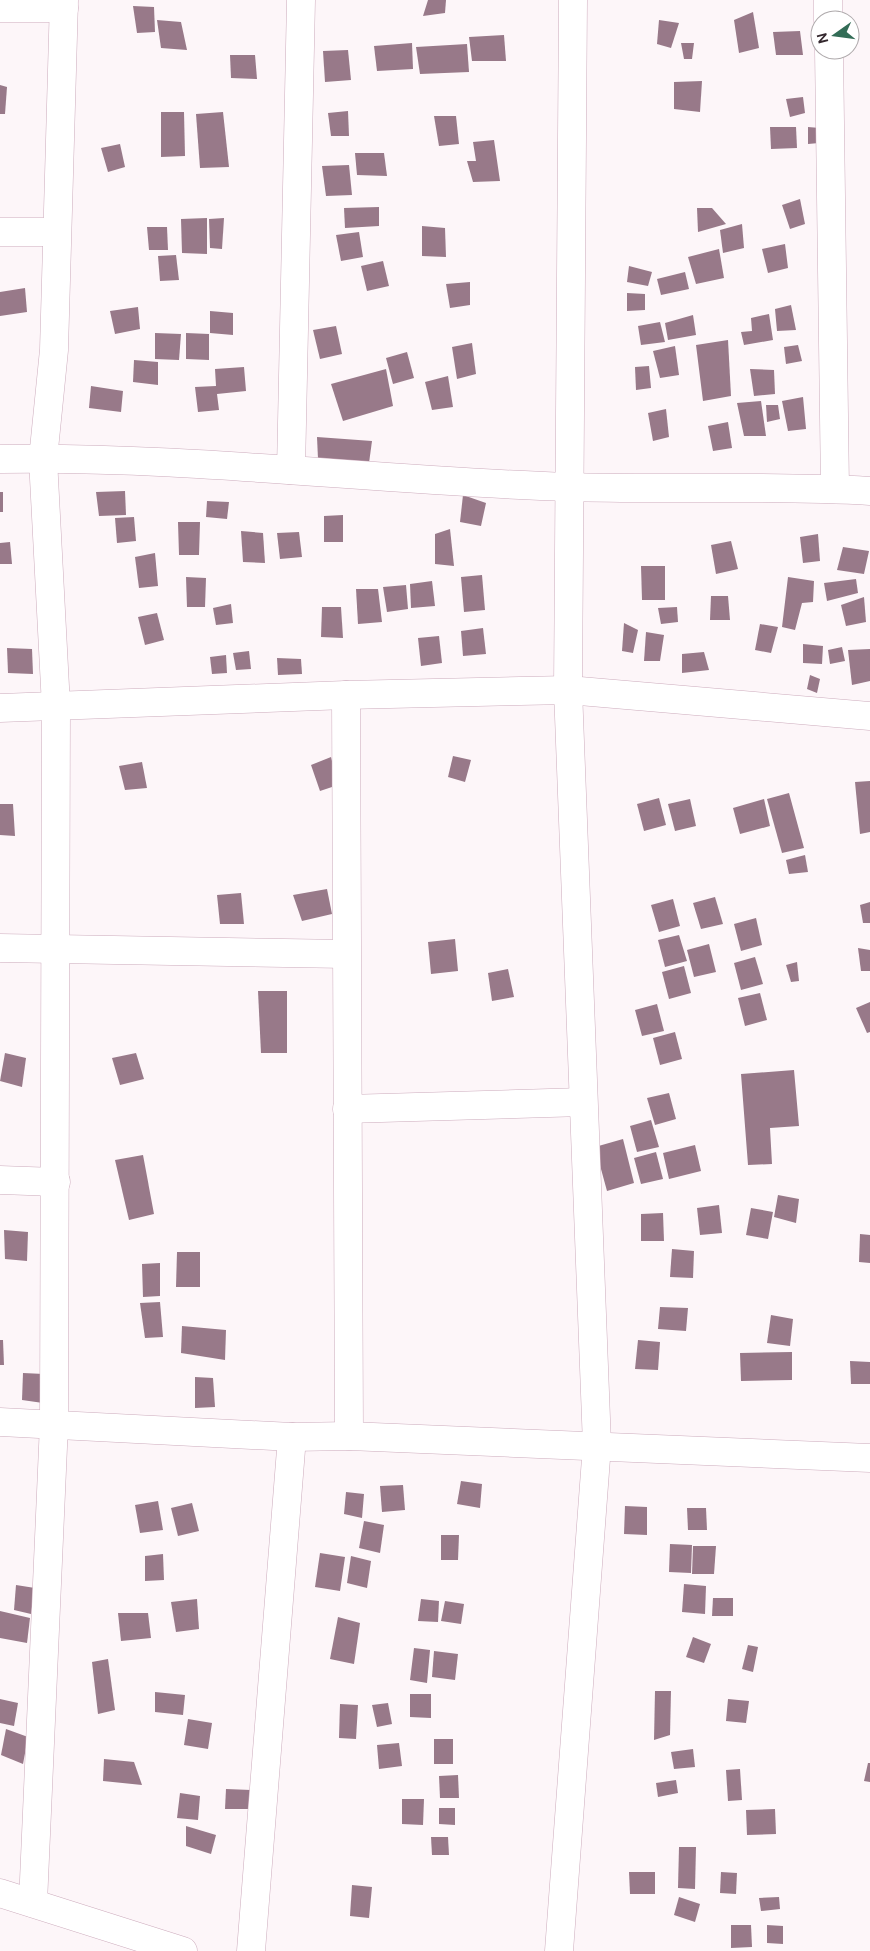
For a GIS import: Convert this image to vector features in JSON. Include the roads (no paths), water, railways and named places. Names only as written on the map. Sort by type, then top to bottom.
[{"type":"street","points":[[291,470],[301,0]]},
{"type":"street","points":[[559,1951],[597,1445],[568,690],[573,0]]},
{"type":"street","points":[[0,8],[64,4],[54,350],[44,459],[56,706],[54,1424],[33,1903]]},
{"type":"street","points":[[828,60],[835,489]]},
{"type":"street","points":[[0,232],[56,232]]},
{"type":"street","points":[[0,460],[44,459],[291,470],[568,487],[870,490]]},
{"type":"street","points":[[0,708],[346,695],[568,690],[870,716]]},
{"type":"street","points":[[346,695],[349,1436]]},
{"type":"street","points":[[0,948],[346,954]]},
{"type":"street","points":[[347,1109],[583,1102]]},
{"type":"street","points":[[0,1180],[56,1182]]},
{"type":"street","points":[[0,1422],[292,1437],[349,1436],[597,1445],[870,1458]]},
{"type":"street","points":[[251,1951],[292,1437]]},
{"type":"street","points":[[0,1892],[183,1951]]}]
